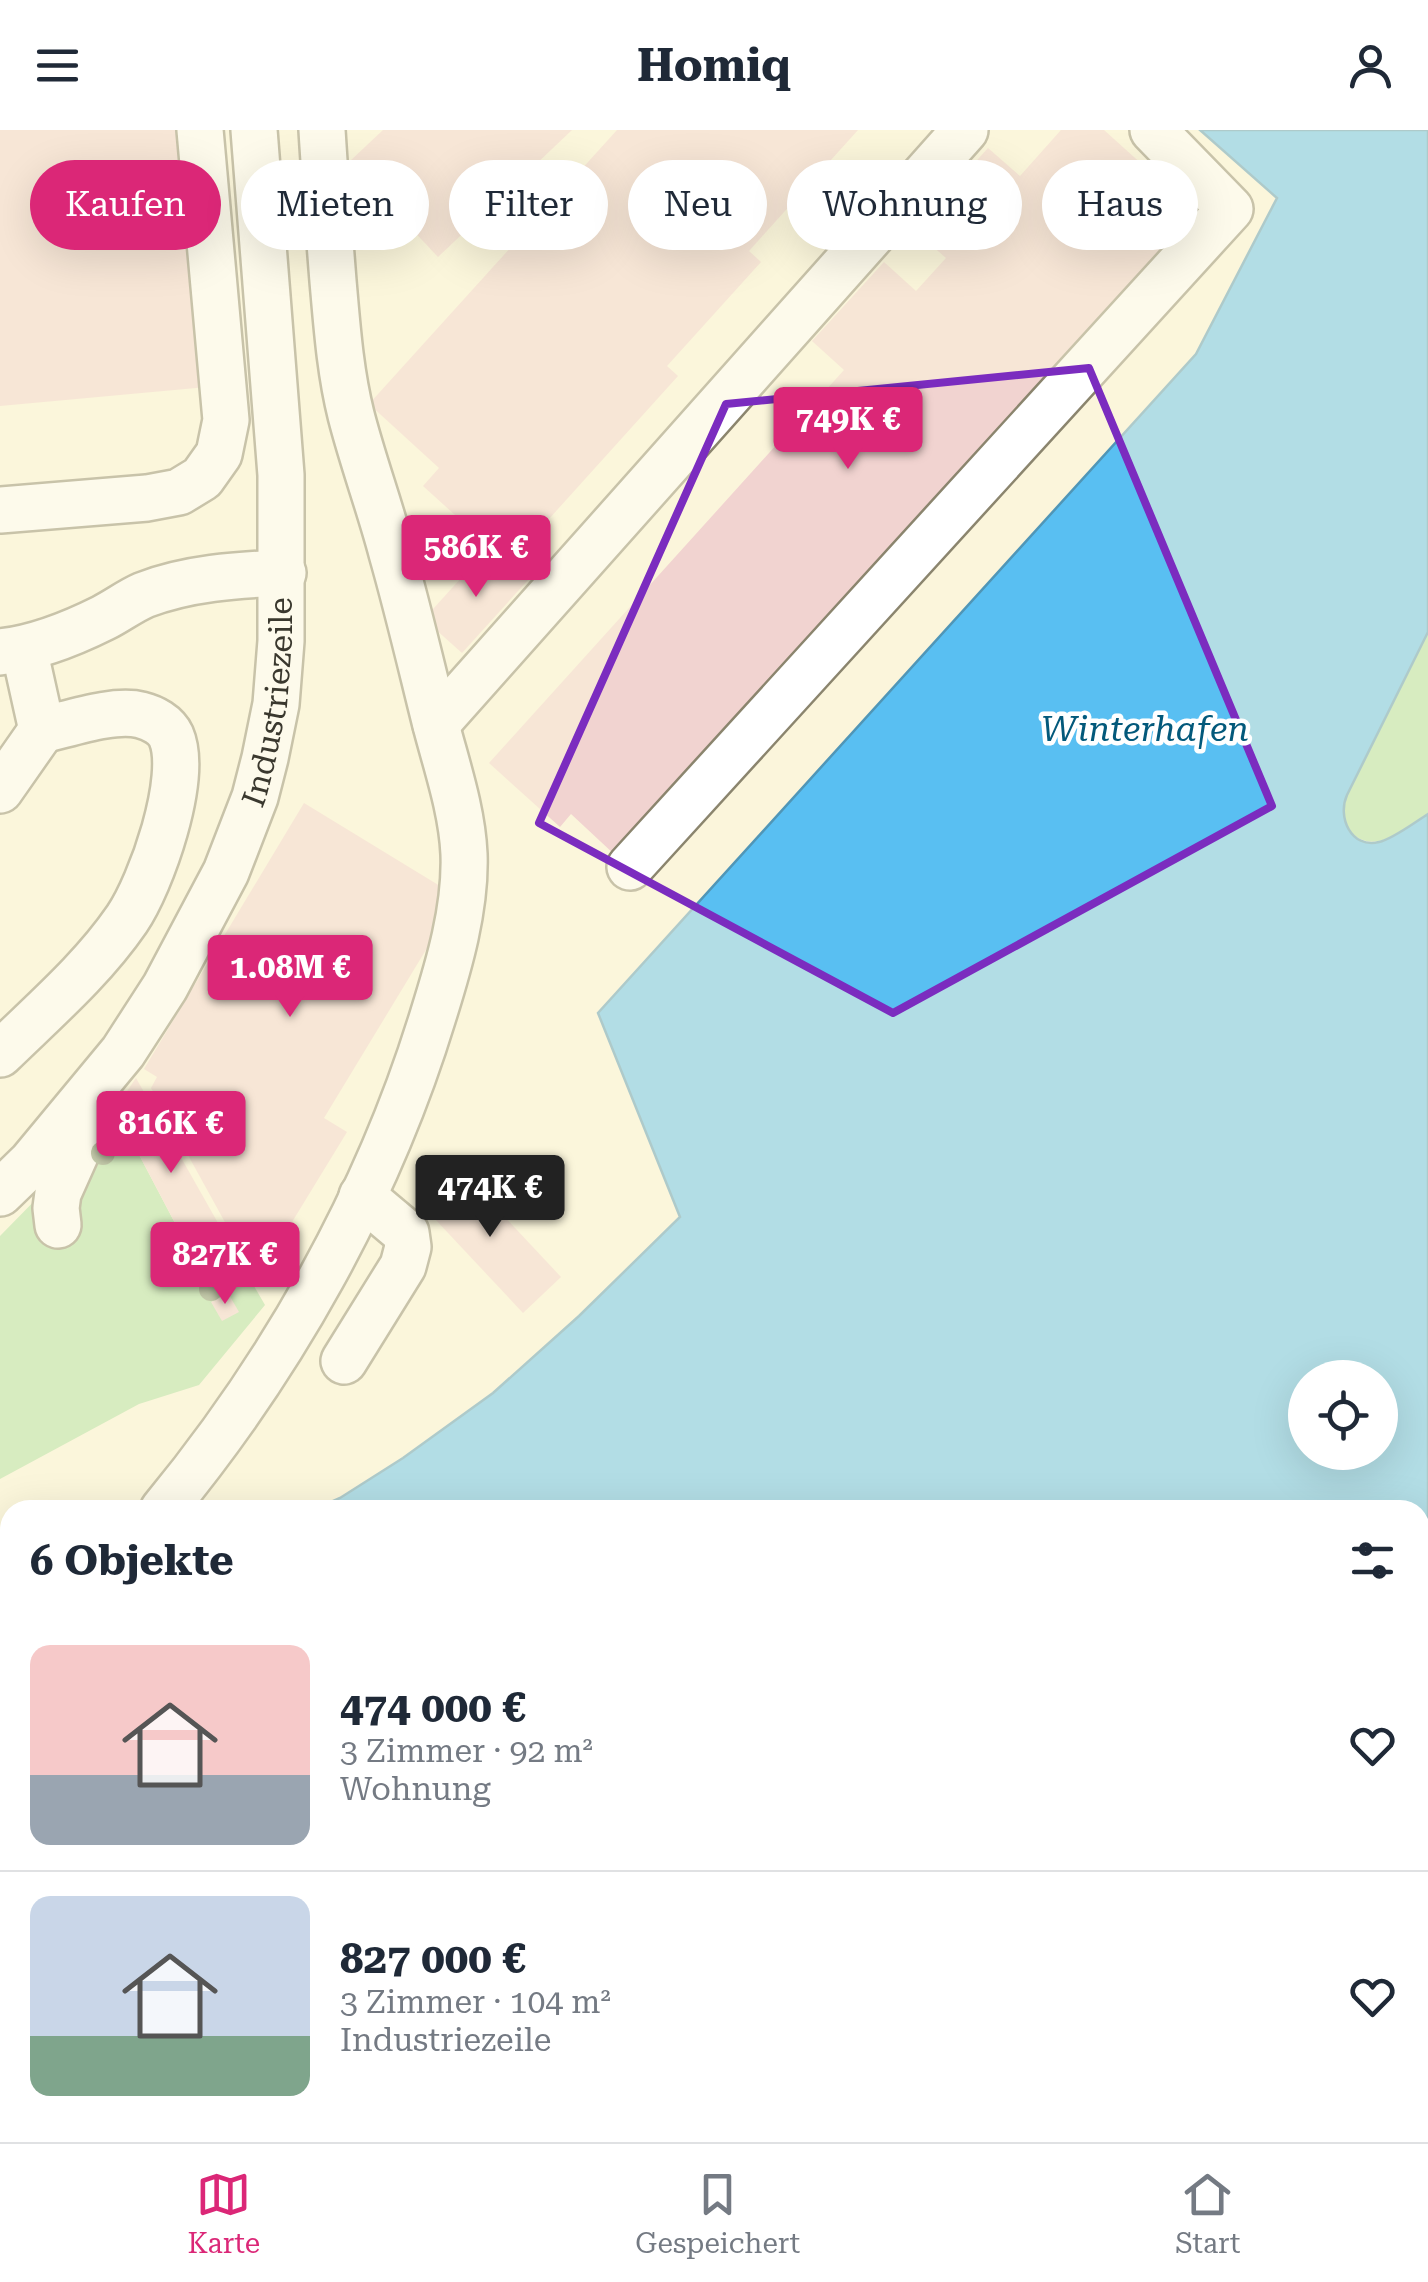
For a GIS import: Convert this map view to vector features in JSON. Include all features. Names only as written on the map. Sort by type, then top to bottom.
[{"type":"street","points":[[0,510],[178,492],[202,478],[219,454],[226,420],[200,130]]},
{"type":"street","name":"Industriezeile","points":[[0,1193],[31,1163],[123,1052],[226,872],[254,797],[276,704],[283,574],[282,474],[254,130]]},
{"type":"street","points":[[171,1500],[242,1406],[285,1340],[362,1196],[395,1123],[442,989],[456,928],[464,857],[461,827],[436,724],[392,551],[351,416],[340,362],[322,130]]},
{"type":"street","points":[[436,724],[965,130]]},
{"type":"street","points":[[630,868],[1230,208],[1153,130]]},
{"type":"street","points":[[42,730],[28,667],[13,651],[105,617],[140,596],[172,586],[231,576],[283,574]]},
{"type":"street","points":[[0,790],[42,730],[110,715],[138,714],[160,722],[170,735],[176,778],[151,869],[128,918],[79,978],[0,1054]]},
{"type":"street","points":[[58,1225],[58,1193],[123,1052]]},
{"type":"street","points":[[344,1361],[403,1266],[408,1247],[406,1232],[362,1196]]},
{"type":"highlighted area","points":[[1089,368],[1272,806],[893,1013],[539,823],[726,404]]},
{"type":"green space","points":[[1428,632],[1428,814],[1382,840],[1363,840],[1348,829],[1342,805]]},
{"type":"green space","points":[[115,1109],[197,1265],[231,1246],[265,1305],[199,1385],[139,1404],[0,1479],[0,1236]]},
{"type":"water","name":"Winterhafen","points":[[1200,130],[1428,130],[1428,632],[1347,795],[1344,813],[1354,836],[1369,843],[1391,837],[1428,814],[1428,1500],[336,1500],[403,1458],[493,1393],[680,1217],[598,1013],[1196,354],[1277,198]]},
{"type":"building","points":[[0,130],[184,130],[187,160],[30,160],[30,250],[195,250],[207,387],[0,406]]},
{"type":"building","points":[[383,130],[572,130],[540,160],[449,160],[449,247],[438,257],[429,247],[429,160],[351,160]]},
{"type":"building","points":[[617,130],[858,130],[831,160],[787,160],[787,209],[767,231],[767,160],[628,160],[628,250],[750,250],[761,262],[667,366],[678,376],[530,540],[507,519],[486,543],[423,486],[439,468],[369,404],[508,250],[608,250],[608,160],[590,160]]},
{"type":"building","points":[[1061,130],[1104,130],[1137,160],[1042,160],[1042,250],[1163,250],[615,855],[571,814],[560,827],[489,763],[844,370],[812,341],[884,262],[916,291],[946,258],[937,250],[1022,250],[1022,174]]},
{"type":"building","points":[[988,148],[1002,160],[977,160]]},
{"type":"building","points":[[490,546],[528,580],[462,653],[424,619]]},
{"type":"building","points":[[304,803],[458,897],[324,1118],[347,1132],[267,1263],[237,1244],[151,1088],[157,1077],[144,1069]]},
{"type":"building","points":[[136,1078],[231,1246],[197,1265],[115,1109]]},
{"type":"building","points":[[458,1167],[561,1277],[523,1313],[420,1203]]},
{"type":"building","points":[[228,1293],[239,1312],[222,1321],[211,1302]]}]
